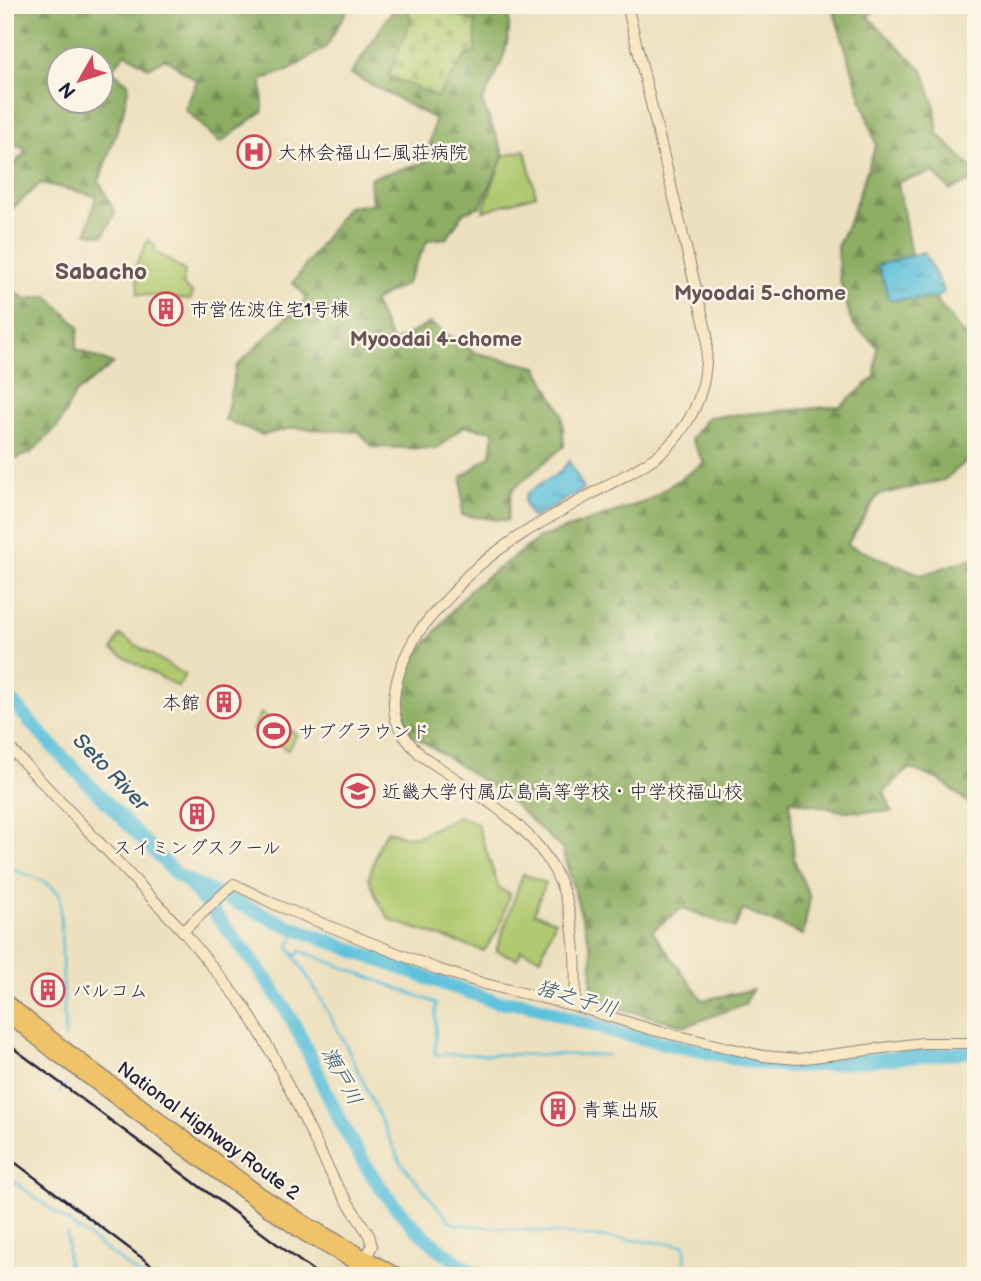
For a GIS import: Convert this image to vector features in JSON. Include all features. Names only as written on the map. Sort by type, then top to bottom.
[{"type":"highway","name":"National Highway Route 2","points":[[5,1000],[44,1033],[261,1194],[364,1262],[378,1276]]},
{"type":"highway","name":"National Highway Route 2","points":[[5,1013],[57,1055],[305,1235],[400,1276]]},
{"type":"street","points":[[575,1006],[572,926],[564,890],[556,871],[536,841],[516,821],[422,756],[410,744],[399,726],[392,699],[402,666],[418,630],[465,578],[521,535],[654,460],[679,435],[705,383],[707,334],[627,5]]},
{"type":"street","points":[[5,743],[185,929],[233,991],[255,1023],[336,1184],[369,1235],[372,1246],[364,1262]]},
{"type":"street","points":[[185,929],[234,884],[275,905],[437,969],[665,1033],[763,1056],[784,1059],[813,1058],[922,1044],[976,1043]]},
{"type":"green space","points":[[20,5],[350,5],[326,47],[290,70],[262,79],[263,111],[220,143],[185,109],[197,81],[165,58],[149,68],[126,53],[116,64],[116,46],[46,46],[46,116],[116,116],[116,74],[129,84],[123,113],[99,181],[115,213],[104,235],[87,233],[96,196],[41,183],[5,215],[5,173],[26,152],[19,145],[5,151],[5,32]]},
{"type":"green space","points":[[396,5],[507,5],[507,44],[482,102],[504,155],[481,206],[464,212],[447,238],[428,240],[406,284],[373,301],[393,343],[430,323],[476,353],[537,367],[562,413],[564,446],[512,490],[507,521],[462,515],[462,477],[491,455],[494,431],[464,426],[436,449],[373,447],[359,432],[293,428],[262,435],[225,420],[236,367],[307,297],[293,283],[347,207],[372,204],[370,178],[426,162],[435,119],[351,74]]},
{"type":"green space","points":[[406,5],[422,5],[475,21],[476,52],[466,56],[437,97],[389,76],[411,19]]},
{"type":"green space","points":[[811,5],[886,5],[867,16],[923,70],[935,107],[938,134],[976,172],[976,179],[950,190],[933,172],[898,182],[911,256],[878,265],[890,300],[935,298],[965,337],[976,309],[976,453],[944,480],[878,495],[847,545],[922,575],[976,557],[976,809],[940,780],[909,768],[884,792],[892,812],[842,811],[790,800],[794,860],[810,898],[803,935],[743,910],[735,928],[683,908],[652,931],[703,1000],[752,990],[745,1004],[686,1026],[591,1001],[592,952],[562,849],[504,795],[410,733],[399,698],[410,664],[469,590],[539,538],[647,501],[704,463],[691,439],[708,417],[841,406],[875,377],[877,346],[852,324],[839,276],[837,247],[850,219],[876,145],[833,9],[811,9]]},
{"type":"green space","points":[[525,150],[536,195],[483,211],[503,156]]},
{"type":"green space","points":[[148,240],[155,245],[155,251],[185,271],[183,285],[193,294],[190,300],[138,294],[136,265]]},
{"type":"green space","points":[[5,286],[27,299],[48,296],[79,327],[76,349],[113,364],[75,394],[59,425],[31,453],[5,463]]},
{"type":"green space","points":[[120,635],[185,675],[178,687],[112,650]]},
{"type":"green space","name":"サブグラウンド","points":[[261,713],[297,734],[288,750],[252,729]]},
{"type":"green space","points":[[458,816],[477,823],[499,889],[510,893],[499,928],[484,951],[390,920],[378,901],[369,878],[380,842],[388,830],[404,837],[418,836]]},
{"type":"green space","points":[[523,874],[545,883],[534,913],[555,921],[541,958],[521,950],[518,959],[496,951]]},
{"type":"water","points":[[924,252],[944,292],[935,298],[890,300],[878,265]]},
{"type":"water","points":[[569,461],[584,489],[533,518],[525,503],[527,493],[560,472]]},
{"type":"waterway","name":"瀬戸川","points":[[5,694],[177,875],[186,880],[227,929],[266,979],[289,1015],[342,1124],[376,1181],[421,1233],[479,1276]]},
{"type":"waterway","points":[[5,867],[43,881],[60,895],[65,1038]]},
{"type":"waterway","name":"猪之子川","points":[[186,880],[286,925],[430,979],[497,1002],[524,1003],[617,1033],[753,1062],[792,1067],[976,1051]]},
{"type":"waterway","points":[[297,929],[289,947],[346,1045],[401,1163],[450,1221],[455,1224],[685,1245],[686,1276]]},
{"type":"waterway","points":[[295,956],[301,951],[436,1003],[435,1054],[608,1055]]},
{"type":"waterway","points":[[60,1092],[66,1084]]},
{"type":"waterway","points":[[5,1175],[141,1276]]},
{"type":"waterway","points":[[67,1234],[68,1276]]},
{"type":"railway","points":[[5,1042],[320,1276]]},
{"type":"railway","points":[[5,1155],[166,1276]]},
{"type":"place","name":"大林会福山仁風荘病院","points":[[254,152]]},
{"type":"place","name":"市営佐波住宅1号棟","points":[[166,309]]},
{"type":"place","name":"本館","points":[[224,702]]},
{"type":"place","name":"サブグラウンド","points":[[274,731]]},
{"type":"place","name":"近畿大学付属広島高等学校・中学校福山校","points":[[358,791]]},
{"type":"place","name":"スイミングスクール","points":[[197,814]]},
{"type":"place","name":"バルコム","points":[[48,990]]},
{"type":"place","name":"青葉出版","points":[[558,1109]]},
{"type":"district","name":"Sabacho","points":[[101,271]]},
{"type":"district","name":"Myoodai 5-chome","points":[[760,293]]},
{"type":"district","name":"Myoodai 4-chome","points":[[436,339]]},
{"type":"water label","name":"Seto River","points":[[111,772]]}]
